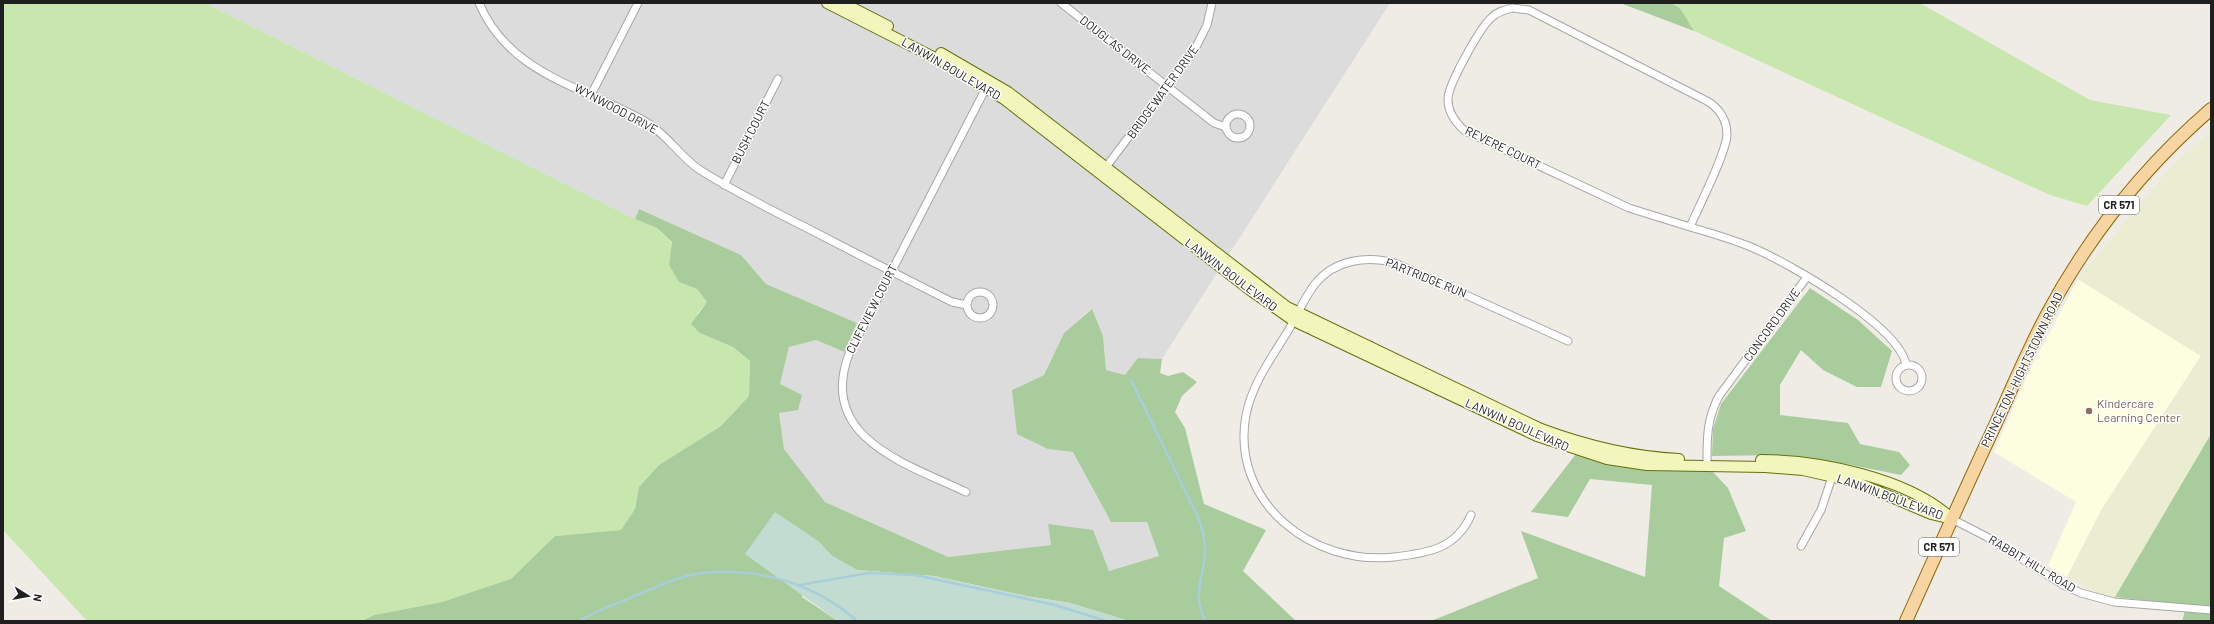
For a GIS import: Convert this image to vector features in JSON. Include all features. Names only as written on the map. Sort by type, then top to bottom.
[{"type":"main road","name":"PRINCETON-HIGHTSTOWN ROAD","points":[[1906,621],[2031,346],[2072,272],[2130,191],[2169,148],[2211,109]]},
{"type":"street","name":"WYNWOOD DRIVE","points":[[479,3],[494,32],[517,56],[530,65],[646,122],[659,131],[698,169],[724,184],[952,302],[967,305]]},
{"type":"street","points":[[591,95],[638,3]]},
{"type":"street","name":"LANWIN BOULEVARD","points":[[827,3],[988,84]]},
{"type":"street","name":"LANWIN BOULEVARD","points":[[843,3],[988,84],[1004,99],[1103,171],[1250,290],[1296,317],[1537,436],[1607,459],[1647,465],[1707,463],[1833,472],[1931,514],[1952,519]]},
{"type":"street","name":"DOUGLAS DRIVE","points":[[1061,3],[1214,123],[1226,127]]},
{"type":"street","name":"BRIDGEWATER DRIVE","points":[[1103,171],[1169,87],[1202,38],[1212,3]]},
{"type":"street","name":"REVERE COURT","points":[[1521,8],[1529,10],[1707,101],[1718,110],[1726,125],[1726,143],[1690,227],[1629,208],[1465,131],[1459,126],[1449,110],[1449,91],[1490,19],[1504,10],[1521,8]]},
{"type":"street","name":"BUSH COURT","points":[[724,184],[778,80]]},
{"type":"street","name":"CLIFFVIEW COURT","points":[[966,492],[874,446],[857,430],[846,411],[842,388],[845,366],[891,271],[988,84]]},
{"type":"street","name":"CONCORD DRIVE","points":[[1690,227],[1752,248],[1807,277],[1719,396],[1712,408],[1707,432],[1707,463]]},
{"type":"street","name":"PARTRIDGE RUN","points":[[1471,515],[1464,529],[1450,542],[1437,548],[1414,555],[1382,558],[1353,556],[1331,551],[1301,537],[1278,517],[1258,490],[1251,477],[1244,446],[1244,430],[1246,414],[1256,386],[1316,283],[1334,269],[1358,260],[1384,260],[1395,263],[1568,341]]},
{"type":"street","points":[[1807,277],[1838,296],[1872,321],[1899,348],[1905,357],[1906,365]]},
{"type":"street","points":[[1801,546],[1821,510],[1833,472]]},
{"type":"street","name":"RABBIT HILL ROAD","points":[[1952,519],[1987,537],[2065,586],[2086,595],[2114,602],[2211,610]]},
{"type":"shaded area","points":[[205,3],[1390,3],[1162,359],[1139,358],[1125,375],[1106,370],[1103,336],[1091,309],[1064,333],[1044,375],[1012,390],[1048,449],[1073,452],[1111,522],[1147,522],[1159,556],[1109,571],[1048,524],[1051,545],[948,557],[825,502],[784,449],[779,413],[780,384],[789,347],[816,340],[843,352],[857,323],[766,284],[741,255],[639,209],[635,219]]},
{"type":"shaded area","points":[[2211,131],[2211,434],[2115,597],[2097,593],[2067,577],[2102,509],[2201,356],[2078,279],[2170,168]]},
{"type":"shaded area","name":"Kindercare Learning Center","points":[[2078,279],[2201,356],[2102,509],[2067,577],[2048,566],[2076,502],[1994,452],[2029,371]]},
{"type":"shaded area","points":[[775,512],[818,541],[832,556],[857,570],[934,576],[1026,596],[1070,603],[1129,621],[838,621],[745,554]]},
{"type":"green space","points":[[3,3],[205,3],[635,219],[657,228],[672,243],[669,265],[679,282],[697,289],[707,302],[697,314],[700,333],[733,347],[750,361],[749,396],[721,426],[659,465],[639,487],[635,509],[621,530],[555,536],[512,579],[442,602],[374,615],[362,621],[87,621],[3,530]]},
{"type":"green space","points":[[1620,3],[1671,3],[1680,8],[1694,31]]},
{"type":"green space","points":[[1671,3],[1920,3],[2090,100],[2171,115],[2087,206],[2050,195],[1694,31],[1680,8]]},
{"type":"green space","points":[[639,209],[741,255],[766,284],[857,323],[844,352],[816,340],[789,347],[780,384],[802,395],[798,410],[779,413],[784,449],[825,502],[948,557],[1051,545],[1048,524],[1093,530],[1109,571],[1159,556],[1147,522],[1111,522],[1073,452],[1048,449],[1017,434],[1012,390],[1044,375],[1064,333],[1092,309],[1103,336],[1106,370],[1125,375],[1138,358],[1162,359],[1160,373],[1168,376],[1183,372],[1197,382],[1182,396],[1175,412],[1185,428],[1204,504],[1266,530],[1243,571],[1296,621],[1129,621],[1070,603],[1026,596],[934,576],[857,570],[832,556],[818,541],[802,597],[838,621],[362,621],[374,615],[442,602],[511,579],[555,536],[621,530],[635,509],[639,487],[659,465],[721,426],[749,396],[750,361],[733,347],[700,333],[691,324],[707,302],[697,289],[679,282],[669,265],[672,242],[657,228],[635,219]]},
{"type":"green space","points":[[1810,288],[1858,320],[1892,351],[1881,387],[1857,387],[1823,370],[1801,350],[1780,385],[1780,415],[1848,423],[1860,444],[1899,452],[1910,465],[1901,475],[1846,464],[1782,455],[1712,456],[1713,429],[1721,404]]},
{"type":"green space","points":[[2211,434],[2211,621],[2182,621],[2187,605],[2115,597]]},
{"type":"green space","points":[[1576,454],[1642,469],[1712,471],[1728,488],[1746,531],[1724,538],[1719,586],[1772,621],[1431,621],[1538,578],[1521,531],[1645,577],[1652,485],[1590,479],[1568,517],[1531,512]]},
{"type":"waterway","points":[[1131,380],[1197,515],[1202,529],[1205,554],[1199,587],[1199,602],[1205,621]]},
{"type":"waterway","points":[[580,621],[604,608],[675,580],[702,573],[723,572],[744,573],[784,580],[823,597],[857,621]]},
{"type":"waterway","points":[[800,585],[869,573],[915,575],[1055,605],[1106,621]]},
{"type":"place","name":"Kindercare Learning Center","points":[[2089,411]]}]
